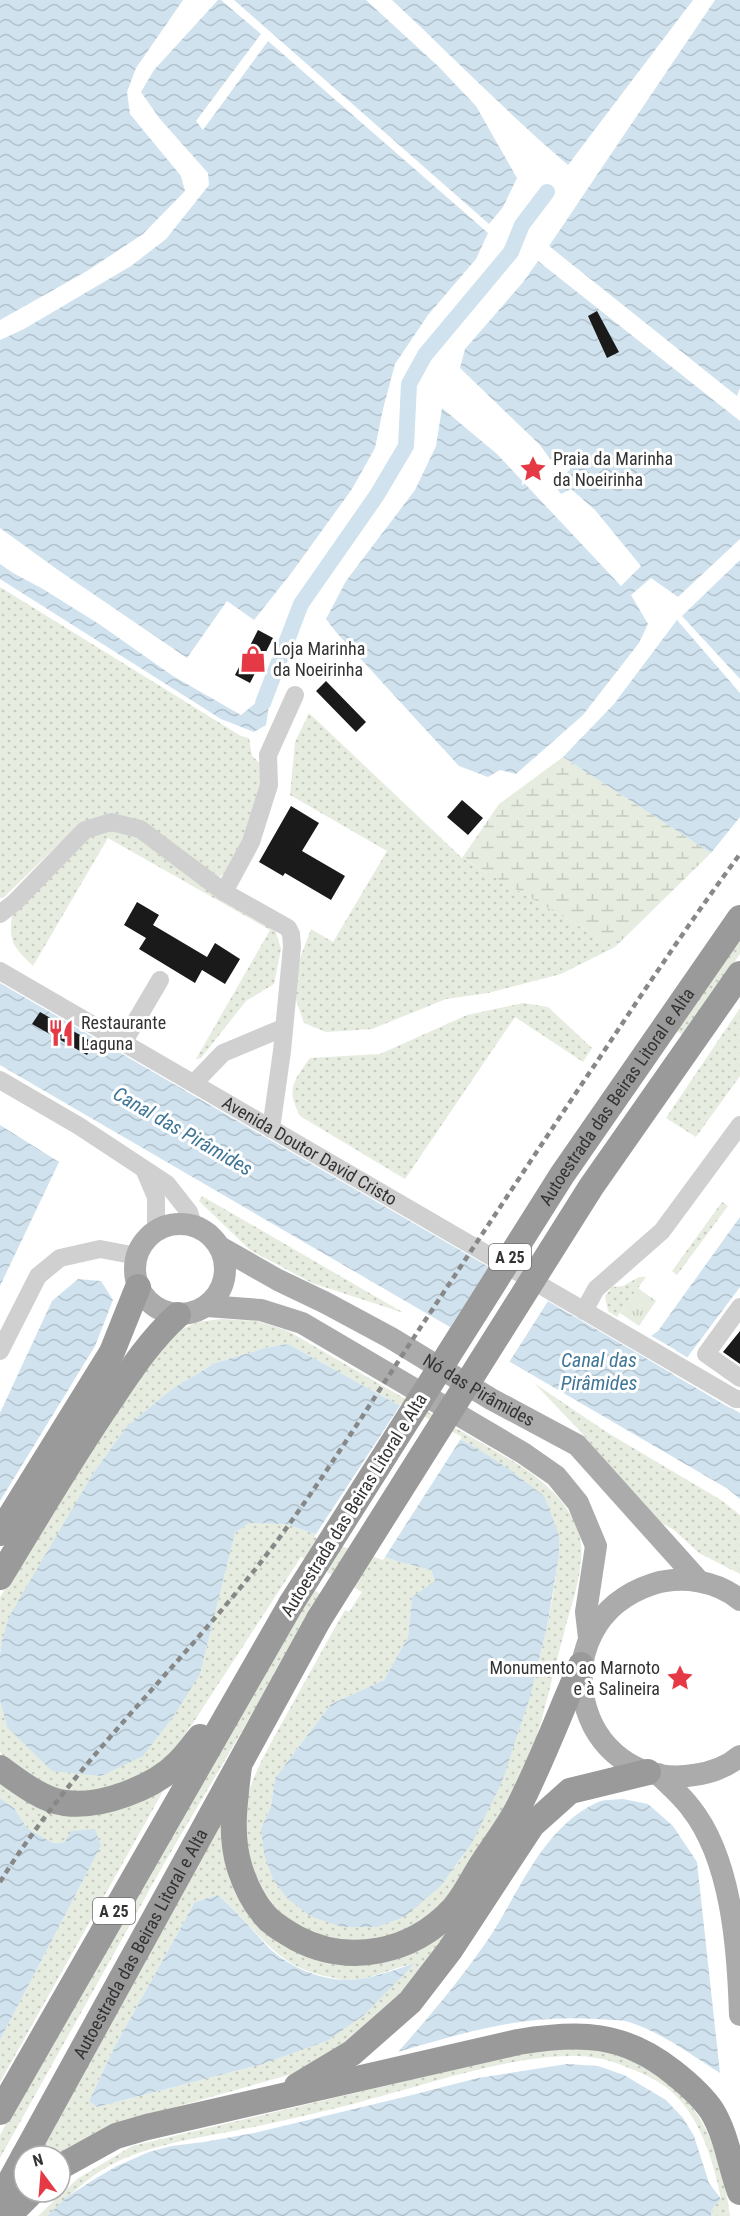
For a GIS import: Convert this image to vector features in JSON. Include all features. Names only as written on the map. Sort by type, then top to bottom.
[{"type":"highway","name":"Autoestrada das Beiras Litoral e Alta","points":[[0,2112],[291,1604],[562,1175],[740,918]]},
{"type":"highway","name":"Autoestrada das Beiras Litoral e Alta","points":[[31,2144],[319,1619],[591,1187],[740,974]]},
{"type":"highway","points":[[0,1533],[112,1352],[138,1287]]},
{"type":"highway","points":[[0,1577],[98,1418],[135,1364],[165,1326],[178,1315]]},
{"type":"highway","points":[[239,1766],[232,1828],[240,1868],[250,1892],[264,1914],[284,1931],[308,1944],[333,1952],[354,1953],[381,1950],[405,1944],[426,1933],[453,1909],[518,1808],[581,1665]]},
{"type":"highway","points":[[0,1768],[28,1789],[64,1803],[105,1801],[142,1788],[178,1764],[199,1738],[229,1711]]},
{"type":"highway","points":[[281,2095],[352,2053],[410,2002],[450,1950],[532,1825],[570,1791],[653,1773]]},
{"type":"highway","points":[[72,2160],[116,2136],[147,2127],[518,2042],[554,2036],[592,2036],[634,2047],[659,2061],[689,2085],[711,2110],[727,2143],[740,2192]]},
{"type":"highway","name":"Autoestrada das Beiras Litoral e Alta","points":[[0,2200],[12,2178]]},
{"type":"highway","points":[[8,2216],[20,2204]]},
{"type":"main road","points":[[178,1315],[162,1311],[149,1303],[138,1287],[135,1275],[137,1256],[141,1245],[164,1226],[193,1225]]},
{"type":"main road","name":"Nó das Pirâmides","points":[[193,1225],[206,1232],[220,1247],[391,1338],[491,1399],[577,1445],[699,1581]]},
{"type":"main road","points":[[207,1306],[217,1296],[224,1283],[226,1269],[224,1254],[220,1247]]},
{"type":"main road","name":"Nó das Pirâmides","points":[[178,1315],[194,1313],[207,1306],[261,1310],[302,1323],[523,1453],[556,1476],[578,1503],[596,1546],[586,1612],[589,1638]]},
{"type":"main road","points":[[739,1599],[719,1587],[699,1581],[665,1580],[634,1590],[607,1610],[589,1638],[581,1665],[582,1699],[595,1731],[618,1756],[653,1773],[691,1807],[709,1838],[729,1895],[739,1977],[740,2015]]},
{"type":"main road","points":[[653,1773],[679,1777],[710,1773],[740,1756]]},
{"type":"street","points":[[224,892],[251,842],[269,785],[268,755],[295,694]]},
{"type":"street","points":[[0,914],[15,902],[86,830],[111,822],[140,829],[224,892],[288,928],[291,934],[272,1130]]},
{"type":"street","name":"Avenida Doutor David Cristo","points":[[0,971],[738,1399]]},
{"type":"street","points":[[123,1043],[160,980]]},
{"type":"street","points":[[194,1083],[223,1053],[283,1028]]},
{"type":"street","points":[[0,1080],[79,1126],[167,1184],[189,1212],[193,1225]]},
{"type":"street","points":[[584,1311],[596,1289],[662,1231],[740,1125]]},
{"type":"street","points":[[144,1169],[156,1197],[156,1231]]},
{"type":"street","points":[[0,1351],[38,1276],[60,1258],[100,1249],[137,1256]]},
{"type":"street","points":[[740,1307],[706,1354],[740,1378]]},
{"type":"green space","points":[[0,587],[241,736],[249,738],[252,756],[265,768],[253,825],[227,872],[219,877],[142,823],[60,843],[3,898],[0,898]]},
{"type":"green space","points":[[309,713],[462,858],[615,947],[561,974],[488,993],[446,999],[372,1029],[326,1032],[304,1023],[295,997],[296,969],[311,929],[333,942],[387,851],[290,795],[295,742]]},
{"type":"green space","points":[[563,757],[711,853],[615,947],[462,858],[499,804]]},
{"type":"green space","points":[[103,830],[123,831],[142,838],[275,929],[281,949],[274,984],[246,1001],[201,1058],[196,1059],[270,930],[108,838],[33,966],[14,944],[11,933],[12,916],[84,839]]},
{"type":"green space","points":[[740,938],[740,954],[684,1036],[677,1031]]},
{"type":"green space","points":[[523,1003],[548,1007],[592,1048],[583,1062],[515,1017],[405,1179],[300,1116],[293,1098],[293,1086],[310,1058],[380,1054],[467,1015]]},
{"type":"green space","points":[[740,1008],[740,1076],[696,1137],[666,1118]]},
{"type":"green space","points":[[202,1196],[404,1313],[312,1283],[250,1250],[199,1201]]},
{"type":"green space","points":[[722,1202],[728,1206],[677,1275],[672,1271]]},
{"type":"green space","points":[[639,1277],[646,1277],[617,1317],[608,1311],[605,1296],[612,1287],[623,1286]]},
{"type":"green space","points":[[638,1288],[656,1301],[639,1326],[620,1313]]},
{"type":"green space","points":[[221,1319],[258,1321],[288,1331],[516,1463],[556,1494],[571,1515],[580,1538],[581,1561],[577,1586],[537,1737],[519,1780],[488,1836],[443,1902],[422,1921],[384,1938],[341,1940],[315,1933],[292,1923],[281,1914],[263,1889],[250,1860],[246,1844],[244,1815],[255,1775],[345,1610],[349,1612],[362,1592],[301,1557],[191,1726],[171,1753],[145,1774],[119,1786],[89,1793],[59,1791],[13,1767],[0,1752],[0,1700],[7,1727],[200,1674],[235,1533],[249,1523],[285,1524],[431,1570],[435,1581],[412,1597],[408,1637],[384,1680],[331,1704],[275,1778],[271,1806],[261,1829],[441,1886],[465,1853],[483,1820],[511,1753],[539,1661],[557,1567],[559,1535],[478,1449],[288,1344],[265,1348],[215,1363],[172,1389],[127,1426],[94,1472],[2,1640],[0,1654],[0,1597],[90,1449],[159,1352],[178,1331],[198,1322]]},
{"type":"green space","points":[[534,1383],[608,1433],[721,1500],[740,1515],[740,1574],[699,1553],[674,1530],[658,1521],[581,1432]]},
{"type":"green space","points":[[314,1590],[322,1595],[165,1862],[0,2158],[0,2135],[38,2066],[154,1861]]},
{"type":"green space","points":[[0,1779],[39,1802],[166,1786],[0,2082],[0,2040],[101,1846],[53,1843],[27,1828],[14,1808],[0,1798]]},
{"type":"green space","points":[[221,1819],[223,1830],[297,1948],[443,1933],[447,1936],[414,1983],[352,2042],[292,2074],[133,2119],[72,2150],[72,2144],[38,2144]],"holes":[[[218,1895],[268,1945],[294,1965],[310,1972],[348,1980],[373,1976],[414,1964],[327,2041],[263,2064],[97,2107],[89,2101],[115,2046],[195,1902]]]},
{"type":"green space","points":[[584,2048],[618,2056],[659,2075],[677,2090],[692,2107],[714,2147],[721,2169],[730,2216],[711,2216],[712,2209],[721,2199],[710,2156],[699,2128],[673,2093],[652,2078],[613,2062],[588,2057],[560,2056],[463,2073],[325,2111],[141,2152],[102,2170],[72,2194],[72,2184],[77,2179],[132,2146],[514,2055],[552,2049]]},
{"type":"green space","points":[[51,2204],[60,2204],[47,2216],[38,2216]]},
{"type":"water","points":[[0,0],[183,0],[136,68],[127,92],[130,114],[181,176],[185,191],[143,234],[87,271],[0,320]]},
{"type":"water","points":[[218,0],[221,0],[261,34],[196,121],[203,130],[268,41],[488,233],[476,259],[428,315],[395,364],[375,448],[352,489],[254,620],[227,601],[187,658],[0,528],[0,340],[24,329],[131,266],[166,239],[209,185],[208,173],[160,119],[141,92],[154,70]]},
{"type":"water","points":[[234,0],[366,0],[438,66],[476,106],[517,178],[503,207],[489,224]]},
{"type":"water","points":[[392,0],[693,0],[568,165]]},
{"type":"water","points":[[715,0],[740,0],[740,388],[737,396],[549,246]]},
{"type":"water","points":[[538,261],[740,421],[740,539],[678,597],[651,578],[631,595],[648,624],[639,643],[583,715],[516,774],[500,770],[488,777],[459,766],[326,619],[346,581],[415,490],[436,446],[442,408],[497,454],[621,586],[641,566],[595,510],[571,489],[561,494],[552,482],[561,479],[571,468],[563,457],[550,459],[540,445],[460,368],[465,349],[524,281]]},
{"type":"water","points":[[740,560],[740,679],[682,616]]},
{"type":"water","points":[[0,564],[99,624],[173,676],[241,715],[257,702],[269,705],[266,725],[254,732],[221,719],[0,579]]},
{"type":"water","points":[[677,620],[740,693],[740,817],[711,853],[563,757],[614,704]]},
{"type":"water","name":"Canal das Pirâmides","points":[[0,983],[663,1368],[676,1350],[651,1336],[658,1331],[740,1217],[740,1287],[674,1375],[740,1413],[740,1499],[728,1489],[0,1065]]},
{"type":"water","points":[[0,1125],[59,1162],[0,1286]]},
{"type":"water","points":[[78,1279],[101,1281],[113,1300],[95,1346],[0,1501],[0,1413],[52,1301]]},
{"type":"water","points":[[288,1344],[478,1449],[506,1467],[544,1496],[559,1535],[559,1555],[547,1627],[530,1697],[502,1782],[472,1843],[441,1886],[404,1917],[377,1927],[342,1927],[310,1916],[287,1898],[273,1879],[264,1854],[261,1829],[271,1806],[275,1778],[331,1704],[384,1680],[408,1637],[412,1597],[435,1581],[431,1570],[285,1524],[249,1523],[235,1533],[200,1674],[173,1717],[143,1756],[101,1776],[52,1771],[7,1727],[0,1700],[0,1654],[10,1615],[94,1472],[127,1426],[172,1389],[215,1363],[265,1348]]},
{"type":"water","points":[[0,1798],[14,1808],[27,1828],[53,1843],[65,1842],[71,1831],[95,1829],[101,1846],[0,2040]]},
{"type":"water","points":[[623,1799],[648,1804],[673,1826],[697,1862],[720,2073],[655,2033],[628,2022],[614,2020],[570,2018],[520,2022],[472,2031],[398,2052],[477,1955],[499,1923],[533,1864],[560,1829],[577,1814],[596,1803]]},
{"type":"water","points":[[218,1895],[277,1955],[316,1975],[327,1978],[358,1979],[383,1974],[415,1963],[364,2015],[327,2041],[263,2064],[97,2107],[89,2101],[115,2046],[195,1902]]},
{"type":"water","points":[[567,2064],[598,2066],[624,2075],[666,2100],[683,2118],[694,2136],[709,2183],[721,2199],[712,2209],[711,2216],[47,2216],[60,2204],[72,2204],[72,2194],[93,2180],[149,2152],[171,2146],[254,2133],[478,2078]]},
{"type":"pier","points":[[491,1264],[550,1298],[508,1364],[449,1329]]},
{"type":"pier","points":[[648,1334],[690,1359],[679,1374],[732,1406],[730,1408],[614,1339],[616,1337],[672,1351],[649,1338]]},
{"type":"pier","points":[[401,1404],[462,1437],[383,1560],[314,1537]]},
{"type":"building","points":[[597,311],[619,352],[607,358],[588,316]]},
{"type":"building","points":[[258,630],[273,638],[250,683],[235,675]]},
{"type":"building","points":[[326,681],[366,722],[356,732],[316,691]]},
{"type":"building","points":[[462,800],[483,818],[468,835],[447,817]]},
{"type":"building","points":[[291,806],[319,823],[302,851],[345,876],[331,900],[285,873],[283,876],[259,862]]},
{"type":"building","points":[[137,902],[159,915],[153,925],[207,957],[215,943],[240,959],[225,984],[202,970],[195,983],[139,949],[146,938],[124,925]]},
{"type":"building","points":[[40,1012],[94,1043],[87,1055],[32,1024]]},
{"type":"building","points":[[740,1331],[740,1364],[723,1352]]},
{"type":"waterway","points":[[263,703],[301,604],[377,495],[406,446],[409,384],[425,355],[511,252],[522,225],[547,192]]},
{"type":"railway","points":[[0,1882],[64,1793],[208,1626],[294,1518],[646,988],[740,854]]},
{"type":"place","name":"Praia da Marinha da Noeirinha","points":[[533,469]]},
{"type":"place","name":"Loja Marinha da Noeirinha","points":[[253,659]]},
{"type":"place","name":"Restaurante Laguna","points":[[61,1033]]},
{"type":"place","name":"Monumento ao Marnoto e à Salineira","points":[[680,1678]]}]
